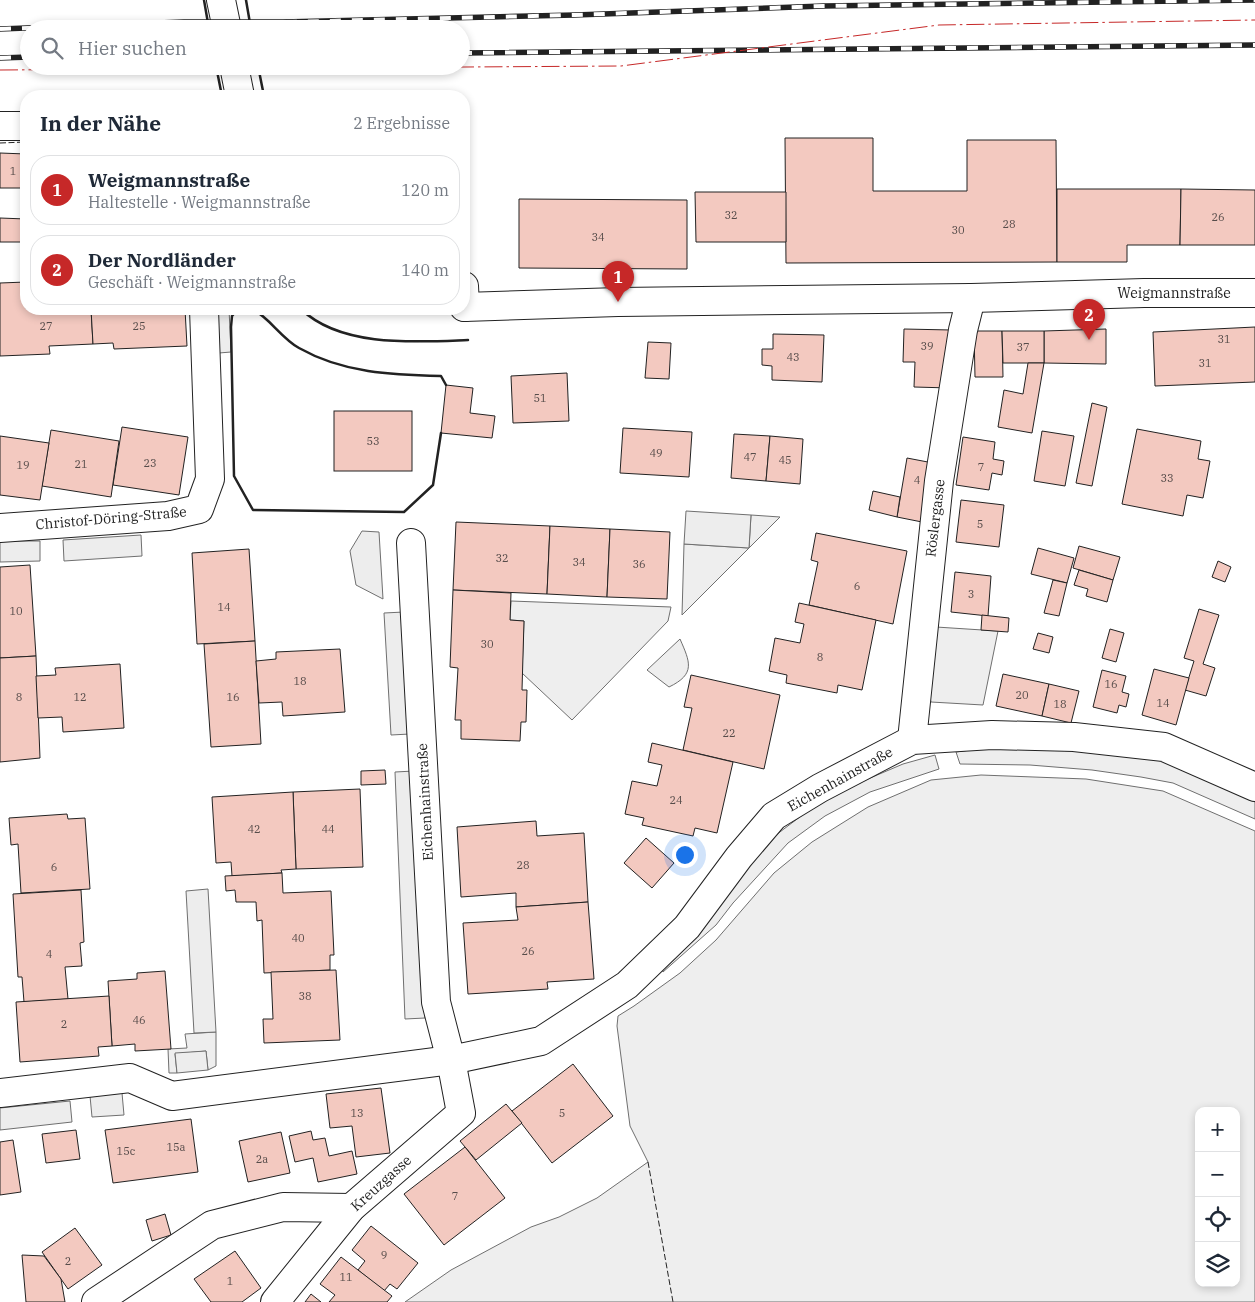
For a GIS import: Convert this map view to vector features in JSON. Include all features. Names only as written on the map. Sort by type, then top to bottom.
[{"type":"street","points":[[222,0],[225,20]]},
{"type":"street","points":[[236,75],[239,90]]},
{"type":"street","points":[[0,126],[20,126]]},
{"type":"street","name":"Weigmannstraße","points":[[470,300],[618,302],[971,298],[1144,292],[1255,293]]},
{"type":"street","name":"Röslergasse","points":[[912,740],[939,481],[963,330],[971,298]]},
{"type":"street","name":"Christof-Döring-Straße","points":[[0,528],[168,516],[199,509],[210,479],[204,315]]},
{"type":"street","name":"Eichenhainstraße","points":[[411,543],[436,1002],[451,1060]]},
{"type":"street","name":"Eichenhainstraße","points":[[0,1093],[130,1078],[172,1096],[451,1060],[541,1041],[627,985],[686,928],[738,857],[774,816],[820,788],[912,740],[992,735],[1028,736],[1074,738],[1164,747],[1255,787]]},
{"type":"street","name":"Kreuzgasse","points":[[275,1302],[351,1208],[461,1113],[451,1060]]},
{"type":"street","points":[[96,1302],[212,1225],[283,1207],[351,1208]]},
{"type":"shaded area","points":[[217,315],[229,315],[231,352],[219,353]]},
{"type":"shaded area","points":[[686,511],[751,515],[749,548],[684,544]]},
{"type":"shaded area","points":[[751,515],[780,517],[749,548]]},
{"type":"shaded area","points":[[362,531],[379,532],[383,599],[356,585],[350,551]]},
{"type":"shaded area","points":[[141,535],[142,556],[64,561],[63,540]]},
{"type":"shaded area","points":[[0,541],[40,541],[40,561],[0,562]]},
{"type":"shaded area","points":[[684,544],[749,548],[682,615]]},
{"type":"shaded area","points":[[511,601],[671,607],[668,621],[572,720],[522,673],[524,621],[510,620]]},
{"type":"shaded area","points":[[404,612],[410,734],[391,735],[384,613]]},
{"type":"shaded area","points":[[936,627],[998,631],[983,705],[931,702],[929,694]]},
{"type":"shaded area","points":[[680,639],[688,661],[687,672],[678,682],[669,687],[647,670]]},
{"type":"shaded area","points":[[984,748],[1047,748],[1145,757],[1169,763],[1255,802],[1255,819],[1173,783],[1141,777],[1092,770],[1030,765],[960,764],[956,752]]},
{"type":"shaded area","points":[[935,755],[939,769],[870,792],[825,816],[788,843],[733,903],[716,925],[663,972],[662,967],[772,838],[805,813],[842,790],[903,764]]},
{"type":"shaded area","points":[[414,771],[425,1018],[405,1019],[395,772]]},
{"type":"shaded area","points":[[981,775],[1086,779],[1163,791],[1255,831],[1255,1302],[405,1302],[451,1270],[531,1227],[559,1217],[597,1198],[648,1162],[630,1126],[617,1026],[618,1016],[680,973],[716,940],[774,873],[812,842],[868,807],[931,780]]},
{"type":"shaded area","points":[[208,889],[216,1032],[194,1033],[186,891]]},
{"type":"shaded area","points":[[216,1032],[216,1066],[208,1070],[206,1051],[175,1054],[177,1073],[169,1073],[168,1049],[187,1048],[185,1034]]},
{"type":"shaded area","points":[[206,1051],[208,1070],[177,1073],[175,1053]]},
{"type":"shaded area","points":[[122,1093],[124,1115],[92,1117],[90,1096]]},
{"type":"shaded area","points":[[70,1101],[72,1122],[0,1130],[0,1108]]},
{"type":"building","points":[[785,138],[873,138],[873,191],[967,191],[967,140],[1056,140],[1057,262],[786,263]]},
{"type":"building","points":[[0,153],[20,154],[20,188],[0,188]]},
{"type":"building","points":[[1057,189],[1181,189],[1180,245],[1127,245],[1127,262],[1057,262]]},
{"type":"building","points":[[1181,189],[1255,190],[1255,245],[1180,245]]},
{"type":"building","points":[[695,192],[786,192],[786,242],[696,242]]},
{"type":"building","points":[[519,199],[687,200],[687,269],[519,268]]},
{"type":"building","points":[[0,218],[20,219],[20,242],[0,242]]},
{"type":"building","points":[[20,282],[20,315],[91,315],[93,344],[49,346],[50,354],[0,356],[0,283]]},
{"type":"building","points":[[91,315],[185,315],[187,346],[114,349],[113,343],[93,344]]},
{"type":"building","points":[[1255,327],[1255,382],[1155,386],[1153,332]]},
{"type":"building","points":[[904,329],[951,330],[950,388],[914,387],[915,362],[903,362]]},
{"type":"building","points":[[1106,329],[1106,364],[1044,363],[1044,331]]},
{"type":"building","points":[[974,331],[1002,331],[1003,377],[975,377]]},
{"type":"building","points":[[1002,331],[1044,331],[1044,363],[1003,363]]},
{"type":"building","points":[[773,334],[824,335],[822,382],[772,380],[772,366],[762,365],[762,349],[773,349]]},
{"type":"building","points":[[648,342],[671,343],[669,379],[645,378]]},
{"type":"building","points":[[1028,363],[1044,363],[1032,433],[998,427],[1004,390],[1023,394]]},
{"type":"building","points":[[567,373],[569,421],[513,423],[511,376]]},
{"type":"building","points":[[446,385],[473,388],[470,413],[495,416],[492,438],[441,433]]},
{"type":"building","points":[[1092,403],[1107,407],[1092,486],[1076,483]]},
{"type":"building","points":[[334,411],[412,411],[412,471],[334,471]]},
{"type":"building","points":[[122,427],[188,437],[179,495],[113,485]]},
{"type":"building","points":[[623,428],[692,432],[689,477],[620,473]]},
{"type":"building","points":[[1137,429],[1201,441],[1198,459],[1210,461],[1203,498],[1187,495],[1183,516],[1122,504]]},
{"type":"building","points":[[51,430],[119,441],[111,497],[42,486]]},
{"type":"building","points":[[1042,431],[1074,436],[1065,486],[1034,481]]},
{"type":"building","points":[[734,434],[770,436],[766,481],[731,478]]},
{"type":"building","points":[[0,436],[49,443],[40,500],[0,495]]},
{"type":"building","points":[[770,436],[803,439],[800,484],[766,481]]},
{"type":"building","points":[[963,437],[995,442],[993,459],[1004,461],[1002,475],[992,473],[989,490],[956,485]]},
{"type":"building","points":[[907,458],[933,463],[922,522],[897,517]]},
{"type":"building","points":[[873,491],[900,497],[897,517],[869,510]]},
{"type":"building","points":[[961,500],[1004,505],[999,547],[956,542]]},
{"type":"building","points":[[456,522],[550,526],[547,594],[453,590]]},
{"type":"building","points":[[550,526],[610,529],[607,597],[547,594]]},
{"type":"building","points":[[610,529],[670,532],[667,599],[607,597]]},
{"type":"building","points":[[816,533],[907,551],[893,624],[809,605],[818,562],[811,560]]},
{"type":"building","points":[[1079,546],[1120,557],[1113,580],[1073,568]]},
{"type":"building","points":[[1038,548],[1074,558],[1067,583],[1031,574]]},
{"type":"building","points":[[249,549],[255,641],[197,644],[192,553]]},
{"type":"building","points":[[1218,561],[1231,567],[1225,582],[1212,577]]},
{"type":"building","points":[[30,565],[36,656],[0,658],[0,567]]},
{"type":"building","points":[[1079,570],[1113,580],[1107,602],[1086,596],[1088,589],[1074,585]]},
{"type":"building","points":[[955,572],[991,576],[988,616],[951,612]]},
{"type":"building","points":[[1053,580],[1067,583],[1059,616],[1044,613]]},
{"type":"building","points":[[453,590],[511,593],[510,620],[524,621],[522,690],[527,690],[526,722],[521,722],[520,741],[461,739],[461,720],[455,720],[458,668],[450,667]]},
{"type":"building","points":[[799,603],[876,620],[862,690],[838,685],[837,693],[786,683],[787,675],[769,671],[775,638],[800,643],[804,624],[795,622]]},
{"type":"building","points":[[1199,609],[1219,615],[1203,664],[1215,668],[1206,696],[1185,690],[1194,661],[1184,658]]},
{"type":"building","points":[[982,615],[1009,618],[1008,632],[981,630]]},
{"type":"building","points":[[1110,629],[1124,633],[1116,662],[1102,658]]},
{"type":"building","points":[[1038,633],[1053,637],[1049,653],[1033,649]]},
{"type":"building","points":[[255,641],[261,744],[211,747],[204,644]]},
{"type":"building","points":[[340,649],[345,712],[283,716],[282,702],[259,703],[256,661],[276,659],[276,652]]},
{"type":"building","points":[[36,656],[40,758],[0,762],[0,658]]},
{"type":"building","points":[[120,664],[124,728],[63,732],[62,717],[38,718],[36,676],[56,675],[55,668]]},
{"type":"building","points":[[1154,669],[1189,678],[1176,725],[1142,715]]},
{"type":"building","points":[[1102,670],[1126,676],[1122,692],[1129,694],[1126,707],[1119,705],[1117,713],[1093,707]]},
{"type":"building","points":[[1003,674],[1049,684],[1042,716],[996,706]]},
{"type":"building","points":[[691,675],[780,695],[764,769],[683,750],[692,708],[684,707]]},
{"type":"building","points":[[1049,684],[1079,691],[1071,723],[1042,716]]},
{"type":"building","points":[[652,743],[733,762],[717,833],[695,828],[693,836],[642,825],[644,818],[625,814],[632,781],[657,786],[662,765],[648,762]]},
{"type":"building","points":[[385,770],[386,784],[361,785],[361,771]]},
{"type":"building","points":[[360,789],[363,867],[296,869],[293,792]]},
{"type":"building","points":[[293,792],[296,869],[281,870],[282,873],[232,876],[231,862],[216,863],[212,797]]},
{"type":"building","points":[[67,814],[68,819],[85,818],[90,889],[21,893],[18,844],[11,845],[9,818]]},
{"type":"building","points":[[536,821],[537,836],[584,833],[588,902],[516,907],[516,893],[461,897],[457,827]]},
{"type":"building","points":[[646,838],[674,863],[652,888],[624,863]]},
{"type":"building","points":[[282,873],[283,893],[331,891],[334,955],[330,955],[330,970],[264,973],[262,920],[257,921],[256,902],[236,902],[235,890],[226,891],[225,876]]},
{"type":"building","points":[[81,890],[84,942],[80,943],[82,966],[65,967],[68,999],[24,1002],[22,977],[18,977],[13,894]]},
{"type":"building","points":[[588,902],[594,979],[547,982],[548,989],[468,994],[463,923],[518,920],[516,907]]},
{"type":"building","points":[[336,970],[340,1040],[264,1043],[263,1019],[273,1019],[271,972]]},
{"type":"building","points":[[165,971],[171,1049],[135,1051],[135,1044],[112,1046],[108,981],[137,979],[137,973]]},
{"type":"building","points":[[109,996],[112,1046],[98,1047],[99,1056],[20,1062],[16,1002]]},
{"type":"building","points":[[573,1064],[613,1116],[552,1163],[512,1111]]},
{"type":"building","points":[[381,1088],[390,1153],[356,1157],[352,1126],[330,1128],[326,1094]]},
{"type":"building","points":[[506,1104],[522,1123],[476,1160],[460,1141]]},
{"type":"building","points":[[191,1119],[198,1172],[113,1183],[105,1130]]},
{"type":"building","points":[[76,1130],[80,1159],[46,1163],[42,1134]]},
{"type":"building","points":[[311,1131],[313,1140],[325,1138],[329,1156],[352,1151],[357,1174],[318,1182],[313,1158],[295,1162],[289,1136]]},
{"type":"building","points":[[281,1132],[290,1173],[248,1182],[239,1141]]},
{"type":"building","points":[[13,1140],[21,1192],[0,1195],[0,1142]]},
{"type":"building","points":[[465,1147],[505,1198],[444,1245],[404,1194]]},
{"type":"building","points":[[165,1214],[171,1235],[152,1241],[146,1220]]},
{"type":"building","points":[[371,1226],[418,1263],[397,1289],[390,1284],[384,1291],[358,1270],[365,1261],[352,1250]]},
{"type":"building","points":[[75,1228],[102,1265],[68,1289],[42,1252]]},
{"type":"building","points":[[235,1251],[261,1288],[242,1302],[211,1302],[194,1279]]},
{"type":"building","points":[[22,1255],[44,1256],[61,1279],[65,1302],[26,1302]]},
{"type":"building","points":[[341,1257],[392,1296],[387,1302],[329,1302],[335,1295],[320,1284]]},
{"type":"building","points":[[311,1294],[321,1302],[305,1302]]},
{"type":"railway","points":[[366,20],[823,6],[1255,0]]},
{"type":"railway","points":[[0,29],[20,28]]},
{"type":"railway","points":[[470,53],[1255,45]]},
{"type":"railway","points":[[0,58],[20,57]]},
{"type":"fence","points":[[204,0],[207,20]]},
{"type":"fence","points":[[246,0],[249,20]]},
{"type":"fence","points":[[218,75],[221,90]]},
{"type":"fence","points":[[260,75],[263,90]]},
{"type":"fence","points":[[0,143],[20,142]]},
{"type":"fence","points":[[309,315],[318,322],[337,331],[380,340],[468,340]]},
{"type":"fence","points":[[648,1162],[673,1302]]},
{"type":"wall","points":[[204,0],[207,20]]},
{"type":"wall","points":[[246,0],[249,20]]},
{"type":"wall","points":[[218,75],[221,90]]},
{"type":"wall","points":[[260,75],[263,90]]},
{"type":"wall","points":[[233,315],[231,327],[234,476],[253,510],[404,512],[433,485],[441,433]]},
{"type":"wall","points":[[262,315],[292,344],[333,363],[368,371],[404,375],[441,376],[446,385]]},
{"type":"wall","points":[[309,315],[318,322],[337,331],[380,340],[468,340]]},
{"type":"power","points":[[470,67],[621,66],[939,25],[1255,20]]},
{"type":"power","points":[[0,70],[20,70]]},
{"type":"place","name":"Weigmannstraße","points":[[618,302]]},
{"type":"place","name":"Der Nordländer","points":[[1089,340]]}]
